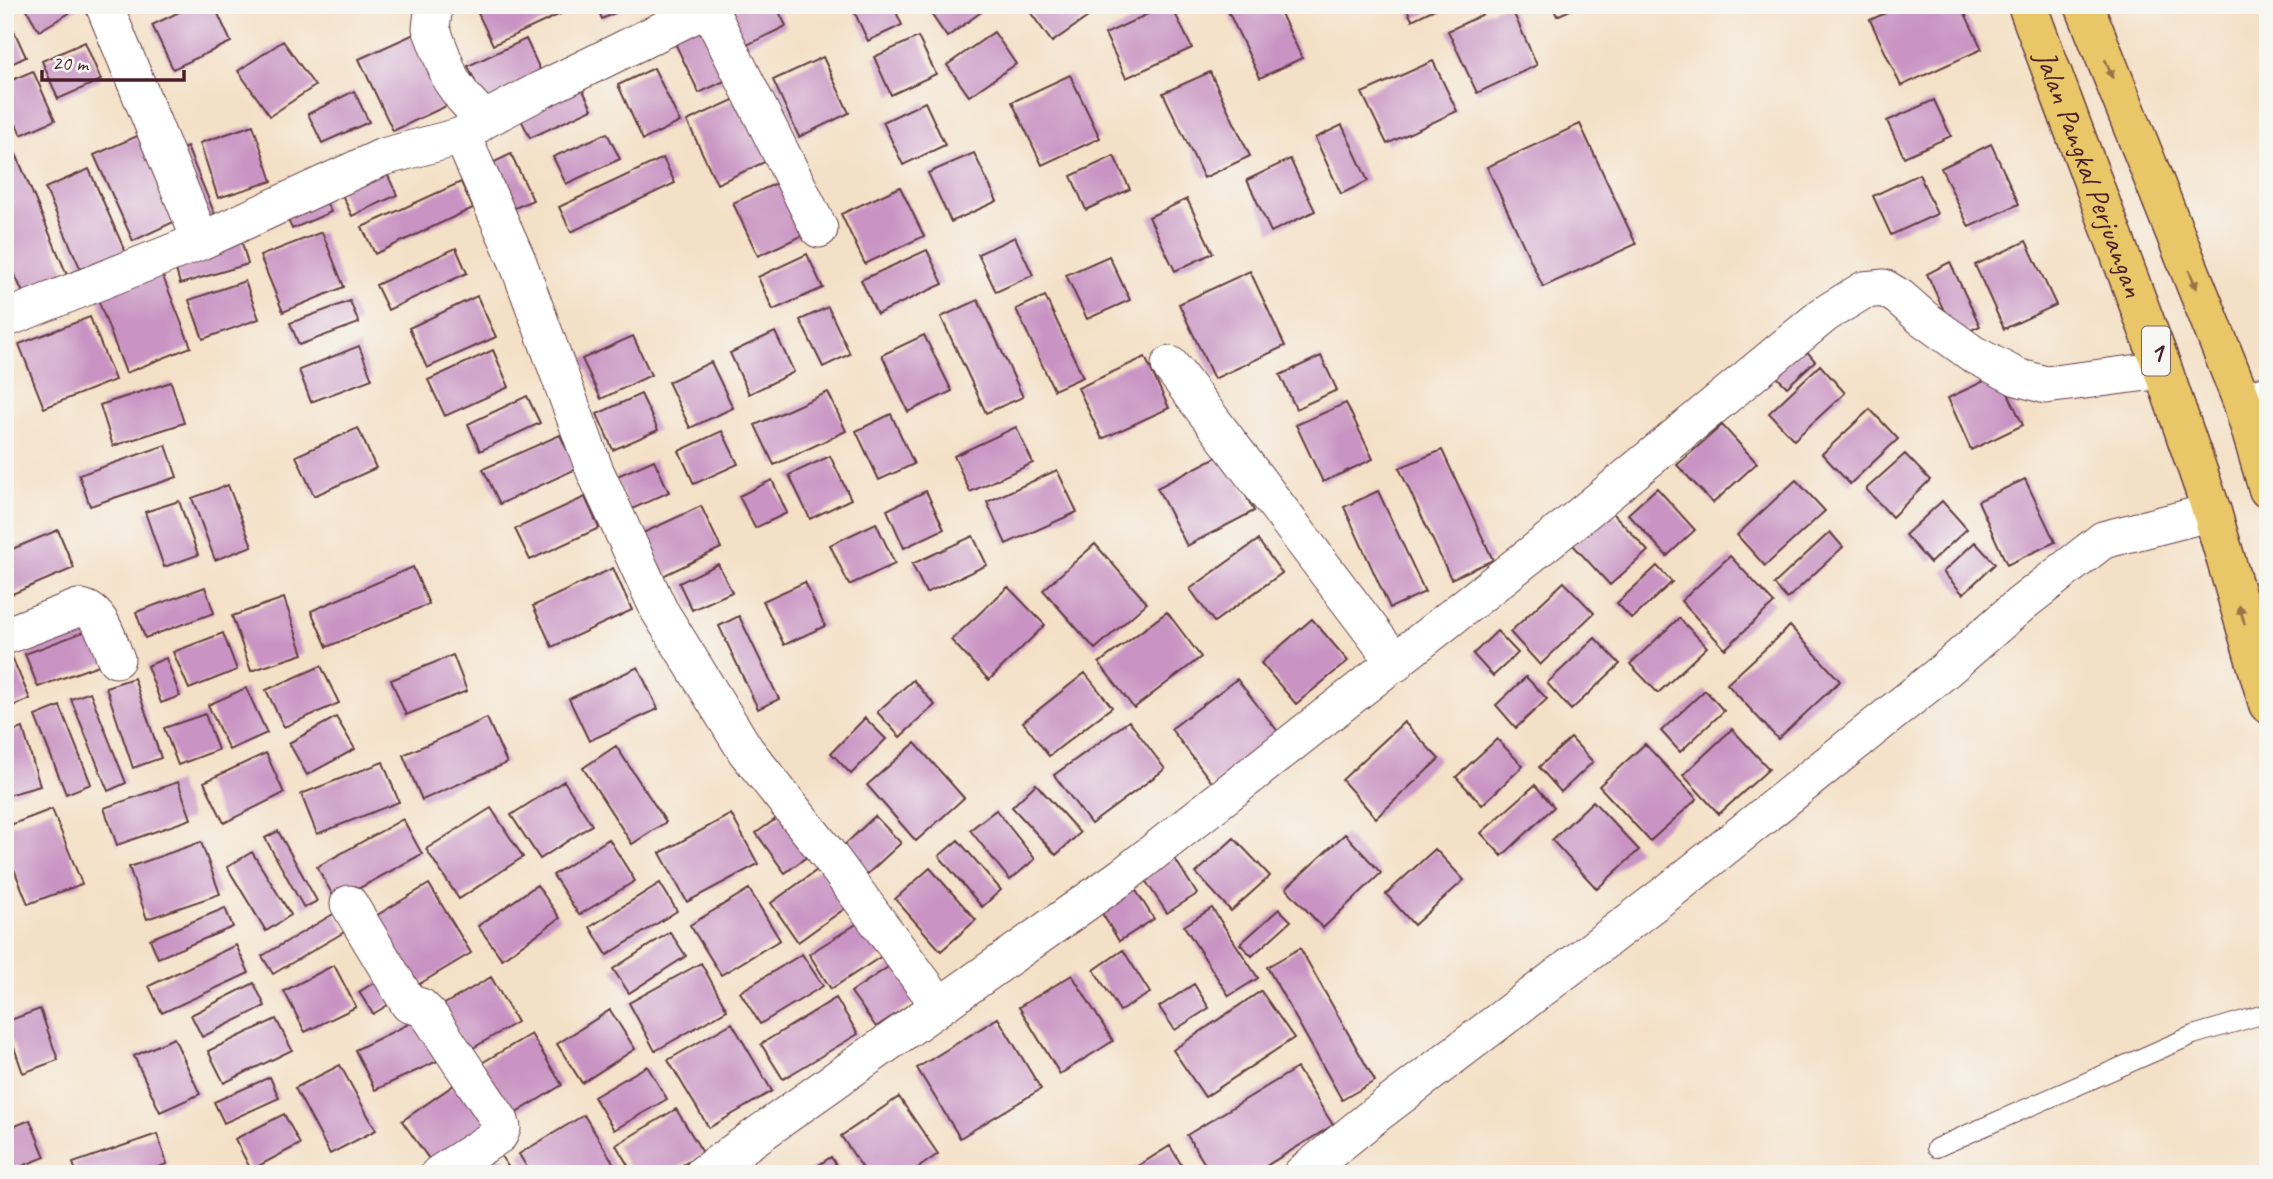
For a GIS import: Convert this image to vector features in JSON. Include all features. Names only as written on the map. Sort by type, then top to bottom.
[{"type":"main road","name":"Jalan Pangkal Perjuangan","points":[[2027,5],[2163,370],[2212,512],[2268,704]]},
{"type":"main road","name":"Jalan Pangkal Perjuangan","points":[[2084,5],[2255,398],[2268,489]]},
{"type":"street","points":[[104,5],[201,241]]},
{"type":"street","points":[[434,5],[431,28],[451,80],[463,97],[517,260],[595,471],[659,610],[746,751],[827,853],[940,1006]]},
{"type":"street","points":[[5,319],[201,241],[383,157],[473,128],[711,7],[819,229]]},
{"type":"street","points":[[703,1174],[1123,876],[1575,520],[1825,314],[1864,290],[1884,288],[1973,354],[2017,377],[2046,385],[2163,370]]},
{"type":"street","points":[[1170,365],[1396,663]]},
{"type":"street","points":[[1302,1174],[1370,1119],[1671,890],[1943,672],[2021,604],[2104,540],[2212,512]]},
{"type":"street","points":[[5,636],[78,608],[86,608],[96,614],[116,659]]},
{"type":"street","points":[[349,904],[409,1004],[421,1007],[429,1015],[500,1121],[502,1128],[499,1135],[439,1174]]},
{"type":"lane","points":[[1936,1148],[2193,1035],[2268,1013]]},
{"type":"building","points":[[24,5],[83,5],[39,31]]},
{"type":"building","points":[[194,5],[214,5],[231,42],[173,69],[152,25]]},
{"type":"building","points":[[491,5],[580,5],[493,45],[477,11]]},
{"type":"building","points":[[596,5],[632,5],[602,19]]},
{"type":"building","points":[[746,5],[776,5],[786,26],[745,46],[730,12]]},
{"type":"building","points":[[851,5],[893,5],[902,25],[868,41]]},
{"type":"building","points":[[925,5],[987,5],[988,7],[947,37]]},
{"type":"building","points":[[1025,5],[1105,5],[1052,42]]},
{"type":"building","points":[[1171,5],[1192,48],[1126,78],[1105,34]]},
{"type":"building","points":[[1225,5],[1277,5],[1302,58],[1260,78]]},
{"type":"building","points":[[1405,5],[1443,5],[1412,20]]},
{"type":"building","points":[[1502,5],[1510,5],[1537,65],[1477,93],[1448,31]]},
{"type":"building","points":[[1552,5],[1581,5],[1557,16]]},
{"type":"building","points":[[1903,5],[1961,5],[1982,49],[1901,86],[1870,20]]},
{"type":"building","points":[[5,11],[26,57],[5,67]]},
{"type":"building","points":[[703,20],[731,78],[699,93],[671,35]]},
{"type":"building","points":[[423,30],[457,101],[393,131],[359,59]]},
{"type":"building","points":[[994,32],[1016,64],[969,96],[947,65]]},
{"type":"building","points":[[918,37],[936,74],[891,95],[874,57]]},
{"type":"building","points":[[526,39],[542,74],[484,101],[468,66]]},
{"type":"building","points":[[283,41],[315,86],[270,116],[238,71]]},
{"type":"building","points":[[85,42],[101,80],[58,99],[42,61]]},
{"type":"building","points":[[823,57],[849,113],[799,137],[773,80]]},
{"type":"building","points":[[1433,61],[1457,111],[1387,144],[1362,93]]},
{"type":"building","points":[[654,68],[680,122],[643,140],[618,85]]},
{"type":"building","points":[[33,71],[55,120],[21,135],[5,99],[5,83]]},
{"type":"building","points":[[1210,72],[1250,156],[1204,178],[1163,93]]},
{"type":"building","points":[[1070,75],[1100,138],[1042,165],[1012,102]]},
{"type":"building","points":[[577,78],[592,109],[530,138],[515,107]]},
{"type":"building","points":[[354,91],[369,122],[322,143],[308,114]]},
{"type":"building","points":[[742,96],[771,159],[717,184],[687,121]]},
{"type":"building","points":[[1934,100],[1951,136],[1904,157],[1887,121]]},
{"type":"building","points":[[925,102],[945,145],[903,165],[883,122]]},
{"type":"building","points":[[1580,124],[1636,244],[1543,287],[1487,167]]},
{"type":"building","points":[[253,125],[272,181],[218,198],[200,143]]},
{"type":"building","points":[[1342,125],[1368,181],[1341,194],[1315,138]]},
{"type":"building","points":[[144,133],[182,218],[133,241],[94,155]]},
{"type":"building","points":[[607,133],[620,159],[566,184],[553,157]]},
{"type":"building","points":[[1991,144],[2019,204],[1969,227],[1941,168]]},
{"type":"building","points":[[187,147],[216,217],[201,224],[172,154]]},
{"type":"building","points":[[974,153],[997,201],[951,222],[928,173]]},
{"type":"building","points":[[16,154],[67,275],[23,293],[5,252],[5,159]]},
{"type":"building","points":[[511,154],[533,200],[508,211],[488,165]]},
{"type":"building","points":[[1114,156],[1130,189],[1086,210],[1071,176]]},
{"type":"building","points":[[663,158],[675,183],[571,232],[559,207]]},
{"type":"building","points":[[1290,159],[1315,211],[1271,232],[1247,180]]},
{"type":"building","points":[[382,163],[397,195],[352,216],[337,184]]},
{"type":"building","points":[[89,169],[128,258],[84,277],[45,188]]},
{"type":"building","points":[[1919,174],[1937,214],[1891,235],[1873,196]]},
{"type":"building","points":[[788,178],[812,231],[758,256],[733,203]]},
{"type":"building","points":[[461,182],[473,208],[375,254],[362,227]]},
{"type":"building","points":[[900,187],[924,236],[865,264],[841,214]]},
{"type":"building","points":[[322,194],[331,212],[292,229],[284,211]]},
{"type":"building","points":[[1187,199],[1213,253],[1175,271],[1149,217]]},
{"type":"building","points":[[322,232],[344,287],[283,312],[260,256]]},
{"type":"building","points":[[240,236],[248,264],[180,284],[172,255]]},
{"type":"building","points":[[1015,237],[1033,275],[996,292],[978,254]]},
{"type":"building","points":[[2026,241],[2056,305],[2004,329],[1975,265]]},
{"type":"building","points":[[456,248],[467,273],[388,310],[376,285]]},
{"type":"building","points":[[927,250],[943,284],[877,314],[861,280]]},
{"type":"building","points":[[807,254],[823,288],[773,310],[758,277]]},
{"type":"building","points":[[1109,256],[1130,300],[1087,319],[1066,275]]},
{"type":"building","points":[[1950,262],[1980,326],[1956,337],[1927,274]]},
{"type":"building","points":[[158,264],[191,347],[126,373],[94,289]]},
{"type":"building","points":[[1250,271],[1285,346],[1214,379],[1179,304]]},
{"type":"building","points":[[245,281],[259,319],[203,339],[189,300]]},
{"type":"building","points":[[477,296],[496,337],[427,368],[409,328]]},
{"type":"building","points":[[1045,296],[1083,377],[1054,390],[1016,309]]},
{"type":"building","points":[[978,300],[1023,397],[986,413],[941,317]]},
{"type":"building","points":[[350,301],[359,323],[299,345],[290,323]]},
{"type":"building","points":[[828,307],[850,354],[823,367],[800,320]]},
{"type":"building","points":[[90,317],[115,380],[44,408],[19,344]]},
{"type":"building","points":[[775,332],[794,372],[749,394],[730,353]]},
{"type":"building","points":[[924,335],[952,391],[908,412],[882,355]]},
{"type":"building","points":[[633,336],[651,375],[601,399],[582,359]]},
{"type":"building","points":[[359,346],[372,379],[311,402],[299,370]]},
{"type":"building","points":[[1803,347],[1815,361],[1787,387],[1774,374]]},
{"type":"building","points":[[493,350],[509,387],[445,416],[428,380]]},
{"type":"building","points":[[1321,356],[1337,390],[1296,409],[1280,375]]},
{"type":"building","points":[[1145,357],[1169,408],[1102,439],[1078,388]]},
{"type":"building","points":[[711,362],[733,408],[690,428],[668,382]]},
{"type":"building","points":[[1820,365],[1845,393],[1794,440],[1769,413]]},
{"type":"building","points":[[1999,374],[2023,425],[1971,450],[1948,398]]},
{"type":"building","points":[[171,382],[184,423],[113,446],[100,405]]},
{"type":"building","points":[[828,392],[846,431],[774,465],[755,425]]},
{"type":"building","points":[[641,394],[658,430],[613,450],[597,414]]},
{"type":"building","points":[[527,396],[540,423],[480,451],[468,424]]},
{"type":"building","points":[[1346,403],[1373,459],[1323,482],[1296,425]]},
{"type":"building","points":[[1870,409],[1898,439],[1850,484],[1822,454]]},
{"type":"building","points":[[891,414],[914,464],[879,480],[856,431]]},
{"type":"building","points":[[1722,425],[1757,463],[1713,503],[1677,465]]},
{"type":"building","points":[[1016,427],[1033,463],[970,492],[954,456]]},
{"type":"building","points":[[358,428],[376,468],[314,496],[296,456]]},
{"type":"building","points":[[722,431],[738,464],[694,484],[679,451]]},
{"type":"building","points":[[560,435],[576,469],[500,504],[483,469]]},
{"type":"building","points":[[166,445],[177,477],[90,506],[79,475]]},
{"type":"building","points":[[1442,450],[1493,560],[1451,579],[1399,468]]},
{"type":"building","points":[[1224,453],[1254,511],[1187,546],[1157,488]]},
{"type":"building","points":[[1905,454],[1930,480],[1892,517],[1866,489]]},
{"type":"building","points":[[830,456],[851,499],[810,519],[789,475]]},
{"type":"building","points":[[654,460],[669,492],[630,510],[615,477]]},
{"type":"building","points":[[1057,470],[1077,512],[1006,544],[987,502]]},
{"type":"building","points":[[2025,479],[2055,542],[2007,565],[1978,501]]},
{"type":"building","points":[[772,480],[787,513],[755,528],[739,496]]},
{"type":"building","points":[[1796,480],[1825,511],[1765,566],[1737,535]]},
{"type":"building","points":[[228,485],[252,546],[215,560],[192,498]]},
{"type":"building","points":[[1657,488],[1695,530],[1667,556],[1628,514]]},
{"type":"building","points":[[926,491],[944,529],[904,548],[887,510]]},
{"type":"building","points":[[1378,491],[1425,592],[1390,608],[1344,507]]},
{"type":"building","points":[[585,497],[599,528],[530,560],[515,529]]},
{"type":"building","points":[[179,501],[198,555],[164,567],[145,512]]},
{"type":"building","points":[[1942,501],[1967,529],[1930,563],[1905,535]]},
{"type":"building","points":[[701,506],[721,548],[663,576],[643,533]]},
{"type":"building","points":[[1611,511],[1648,551],[1610,585],[1573,545]]},
{"type":"building","points":[[876,523],[895,564],[849,585],[830,545]]},
{"type":"building","points":[[58,530],[74,568],[5,597],[5,552]]},
{"type":"building","points":[[1830,532],[1843,547],[1787,599],[1774,584]]},
{"type":"building","points":[[973,536],[987,565],[926,593],[912,564]]},
{"type":"building","points":[[1258,540],[1282,573],[1214,622],[1190,589]]},
{"type":"building","points":[[1975,542],[1995,564],[1963,594],[1943,572]]},
{"type":"building","points":[[1095,544],[1147,603],[1095,649],[1043,590]]},
{"type":"building","points":[[1730,556],[1774,603],[1725,649],[1681,601]]},
{"type":"building","points":[[718,564],[732,592],[692,610],[679,583]]},
{"type":"building","points":[[1657,566],[1672,582],[1632,619],[1617,603]]},
{"type":"building","points":[[413,567],[429,604],[327,647],[311,611]]},
{"type":"building","points":[[613,568],[632,610],[552,647],[533,606]]},
{"type":"building","points":[[805,582],[825,626],[784,645],[763,601]]},
{"type":"building","points":[[1564,582],[1594,613],[1540,665],[1510,632]]},
{"type":"building","points":[[205,587],[214,613],[145,638],[136,612]]},
{"type":"building","points":[[1008,587],[1045,625],[989,680],[951,640]]},
{"type":"building","points":[[284,598],[303,654],[251,671],[232,616]]},
{"type":"building","points":[[1167,612],[1201,657],[1134,708],[1099,663]]},
{"type":"building","points":[[739,616],[779,699],[758,709],[719,626]]},
{"type":"building","points":[[1679,618],[1707,647],[1658,693],[1630,664]]},
{"type":"building","points":[[1312,619],[1348,661],[1296,704],[1261,663]]},
{"type":"building","points":[[1790,626],[1840,681],[1778,739],[1727,684]]},
{"type":"building","points":[[94,628],[107,662],[38,687],[25,654]]},
{"type":"building","points":[[1497,631],[1518,653],[1493,676],[1473,654]]},
{"type":"building","points":[[223,633],[237,670],[189,689],[173,652]]},
{"type":"building","points":[[1595,638],[1620,664],[1571,710],[1547,683]]},
{"type":"building","points":[[9,650],[30,699],[5,709],[5,651]]},
{"type":"building","points":[[453,655],[467,691],[406,715],[391,680]]},
{"type":"building","points":[[166,658],[180,696],[161,703],[147,666]]},
{"type":"building","points":[[321,666],[339,703],[284,727],[266,690]]},
{"type":"building","points":[[638,667],[658,709],[589,741],[569,699]]},
{"type":"building","points":[[1085,673],[1112,707],[1049,756],[1023,722]]},
{"type":"building","points":[[1526,677],[1547,699],[1516,728],[1496,705]]},
{"type":"building","points":[[134,678],[161,758],[133,768],[106,687]]},
{"type":"building","points":[[1237,679],[1283,738],[1217,789],[1171,729]]},
{"type":"building","points":[[913,680],[935,705],[900,737],[877,712]]},
{"type":"building","points":[[246,688],[267,733],[229,750],[208,705]]},
{"type":"building","points":[[1705,690],[1724,711],[1680,752],[1661,731]]},
{"type":"building","points":[[90,692],[126,783],[108,791],[71,699]]},
{"type":"building","points":[[60,706],[91,784],[66,794],[35,716]]},
{"type":"building","points":[[205,714],[218,750],[178,765],[164,728]]},
{"type":"building","points":[[336,717],[355,749],[307,775],[289,743]]},
{"type":"building","points":[[487,718],[507,763],[422,800],[403,755]]},
{"type":"building","points":[[865,718],[886,739],[851,774],[831,753]]},
{"type":"building","points":[[1129,721],[1165,769],[1091,824],[1054,775]]},
{"type":"building","points":[[1404,722],[1439,759],[1376,818],[1342,780]]},
{"type":"building","points":[[23,728],[40,786],[5,796],[5,733]]},
{"type":"building","points":[[1732,729],[1769,769],[1719,814],[1683,775]]},
{"type":"building","points":[[1571,738],[1593,762],[1561,792],[1539,767]]},
{"type":"building","points":[[1497,739],[1523,766],[1482,805],[1456,777]]},
{"type":"building","points":[[915,743],[964,798],[916,841],[867,785]]},
{"type":"building","points":[[1645,744],[1697,799],[1650,841],[1599,786]]},
{"type":"building","points":[[616,746],[666,822],[632,844],[583,768]]},
{"type":"building","points":[[266,753],[284,793],[224,823],[204,782]]},
{"type":"building","points":[[383,762],[399,802],[317,834],[301,794]]},
{"type":"building","points":[[564,781],[592,825],[540,859],[511,815]]},
{"type":"building","points":[[178,782],[191,819],[117,845],[104,808]]},
{"type":"building","points":[[1036,784],[1080,833],[1056,855],[1012,807]]},
{"type":"building","points":[[1535,785],[1554,807],[1502,856],[1481,833]]},
{"type":"building","points":[[1593,801],[1639,850],[1597,889],[1552,840]]},
{"type":"building","points":[[491,808],[523,857],[459,899],[426,849]]},
{"type":"building","points":[[52,809],[82,884],[28,904],[5,847],[5,827]]},
{"type":"building","points":[[996,810],[1035,859],[1010,880],[970,830]]},
{"type":"building","points":[[787,811],[816,850],[785,873],[756,833]]},
{"type":"building","points":[[731,814],[758,864],[687,902],[660,853]]},
{"type":"building","points":[[875,816],[901,843],[863,878],[838,851]]},
{"type":"building","points":[[403,819],[422,854],[336,901],[317,867]]},
{"type":"building","points":[[278,831],[317,901],[304,908],[265,838]]},
{"type":"building","points":[[1345,834],[1381,873],[1323,928],[1286,888]]},
{"type":"building","points":[[1234,838],[1270,876],[1231,911],[1196,873]]},
{"type":"building","points":[[609,839],[635,881],[579,915],[553,875]]},
{"type":"building","points":[[958,840],[1001,890],[982,907],[939,856]]},
{"type":"building","points":[[201,842],[220,894],[147,919],[129,867]]},
{"type":"building","points":[[1435,849],[1464,880],[1414,925],[1386,894]]},
{"type":"building","points":[[252,852],[291,915],[266,931],[227,867]]},
{"type":"building","points":[[1172,854],[1197,894],[1167,913],[1141,874]]},
{"type":"building","points":[[820,868],[847,907],[798,942],[771,903]]},
{"type":"building","points":[[930,868],[976,920],[941,951],[895,899]]},
{"type":"building","points":[[660,883],[677,911],[607,955],[590,927]]},
{"type":"building","points":[[429,884],[471,953],[406,992],[364,923]]},
{"type":"building","points":[[537,885],[560,918],[502,959],[478,926]]},
{"type":"building","points":[[749,889],[780,940],[721,975],[690,925]]},
{"type":"building","points":[[1135,889],[1154,919],[1119,941],[1100,910]]},
{"type":"building","points":[[225,908],[233,927],[158,958],[150,939]]},
{"type":"building","points":[[1212,908],[1258,978],[1229,996],[1184,926]]},
{"type":"building","points":[[1279,909],[1291,921],[1252,956],[1240,944]]},
{"type":"building","points":[[335,913],[346,931],[273,974],[262,956]]},
{"type":"building","points":[[866,918],[888,952],[831,989],[809,954]]},
{"type":"building","points":[[670,932],[686,956],[629,993],[613,969]]},
{"type":"building","points":[[236,945],[249,973],[162,1013],[149,986]]},
{"type":"building","points":[[1300,948],[1375,1081],[1342,1100],[1267,967]]},
{"type":"building","points":[[1123,950],[1150,993],[1120,1011],[1094,970]]},
{"type":"building","points":[[802,954],[823,986],[760,1024],[740,992]]},
{"type":"building","points":[[900,959],[924,995],[876,1027],[851,992]]},
{"type":"building","points":[[701,963],[727,1010],[655,1051],[629,1003]]},
{"type":"building","points":[[334,965],[356,1007],[305,1032],[284,991]]},
{"type":"building","points":[[1072,975],[1113,1041],[1060,1074],[1019,1007]]},
{"type":"building","points":[[383,977],[396,1000],[373,1014],[359,992]]},
{"type":"building","points":[[491,977],[517,1022],[468,1051],[441,1006]]},
{"type":"building","points":[[254,983],[265,1006],[202,1037],[191,1015]]},
{"type":"building","points":[[1194,984],[1209,1008],[1175,1030],[1159,1007]]},
{"type":"building","points":[[1261,991],[1294,1038],[1205,1097],[1173,1050]]},
{"type":"building","points":[[836,998],[858,1034],[783,1079],[761,1044]]},
{"type":"building","points":[[40,1009],[58,1060],[23,1073],[5,1022]]},
{"type":"building","points":[[610,1010],[635,1049],[582,1083],[557,1044]]},
{"type":"building","points":[[425,1016],[444,1058],[375,1090],[355,1050]]},
{"type":"building","points":[[998,1018],[1041,1089],[960,1138],[917,1068]]},
{"type":"building","points":[[276,1019],[292,1050],[224,1083],[208,1051]]},
{"type":"building","points":[[732,1023],[772,1091],[709,1128],[668,1060]]},
{"type":"building","points":[[531,1034],[562,1085],[511,1116],[480,1064]]},
{"type":"building","points":[[174,1038],[200,1094],[160,1112],[134,1056]]},
{"type":"building","points":[[340,1065],[376,1130],[330,1154],[295,1088]]},
{"type":"building","points":[[647,1066],[667,1099],[614,1130],[594,1097]]},
{"type":"building","points":[[1297,1068],[1333,1125],[1253,1174],[1211,1174],[1187,1135]]},
{"type":"building","points":[[270,1077],[279,1098],[224,1123],[214,1102]]},
{"type":"building","points":[[464,1078],[499,1126],[437,1170],[402,1121]]},
{"type":"building","points":[[899,1097],[938,1154],[909,1174],[867,1174],[841,1136]]},
{"type":"building","points":[[676,1109],[703,1153],[667,1174],[633,1174],[616,1145]]},
{"type":"building","points":[[284,1114],[300,1144],[251,1170],[235,1139]]},
{"type":"building","points":[[584,1115],[619,1172],[531,1174],[519,1154]]},
{"type":"building","points":[[30,1120],[45,1157],[5,1173],[5,1130]]},
{"type":"building","points":[[157,1134],[167,1164],[139,1174],[77,1174],[73,1163]]},
{"type":"building","points":[[1170,1146],[1187,1174],[1125,1174]]},
{"type":"building","points":[[497,1150],[513,1174],[460,1174]]},
{"type":"building","points":[[831,1157],[842,1174],[805,1174]]}]
